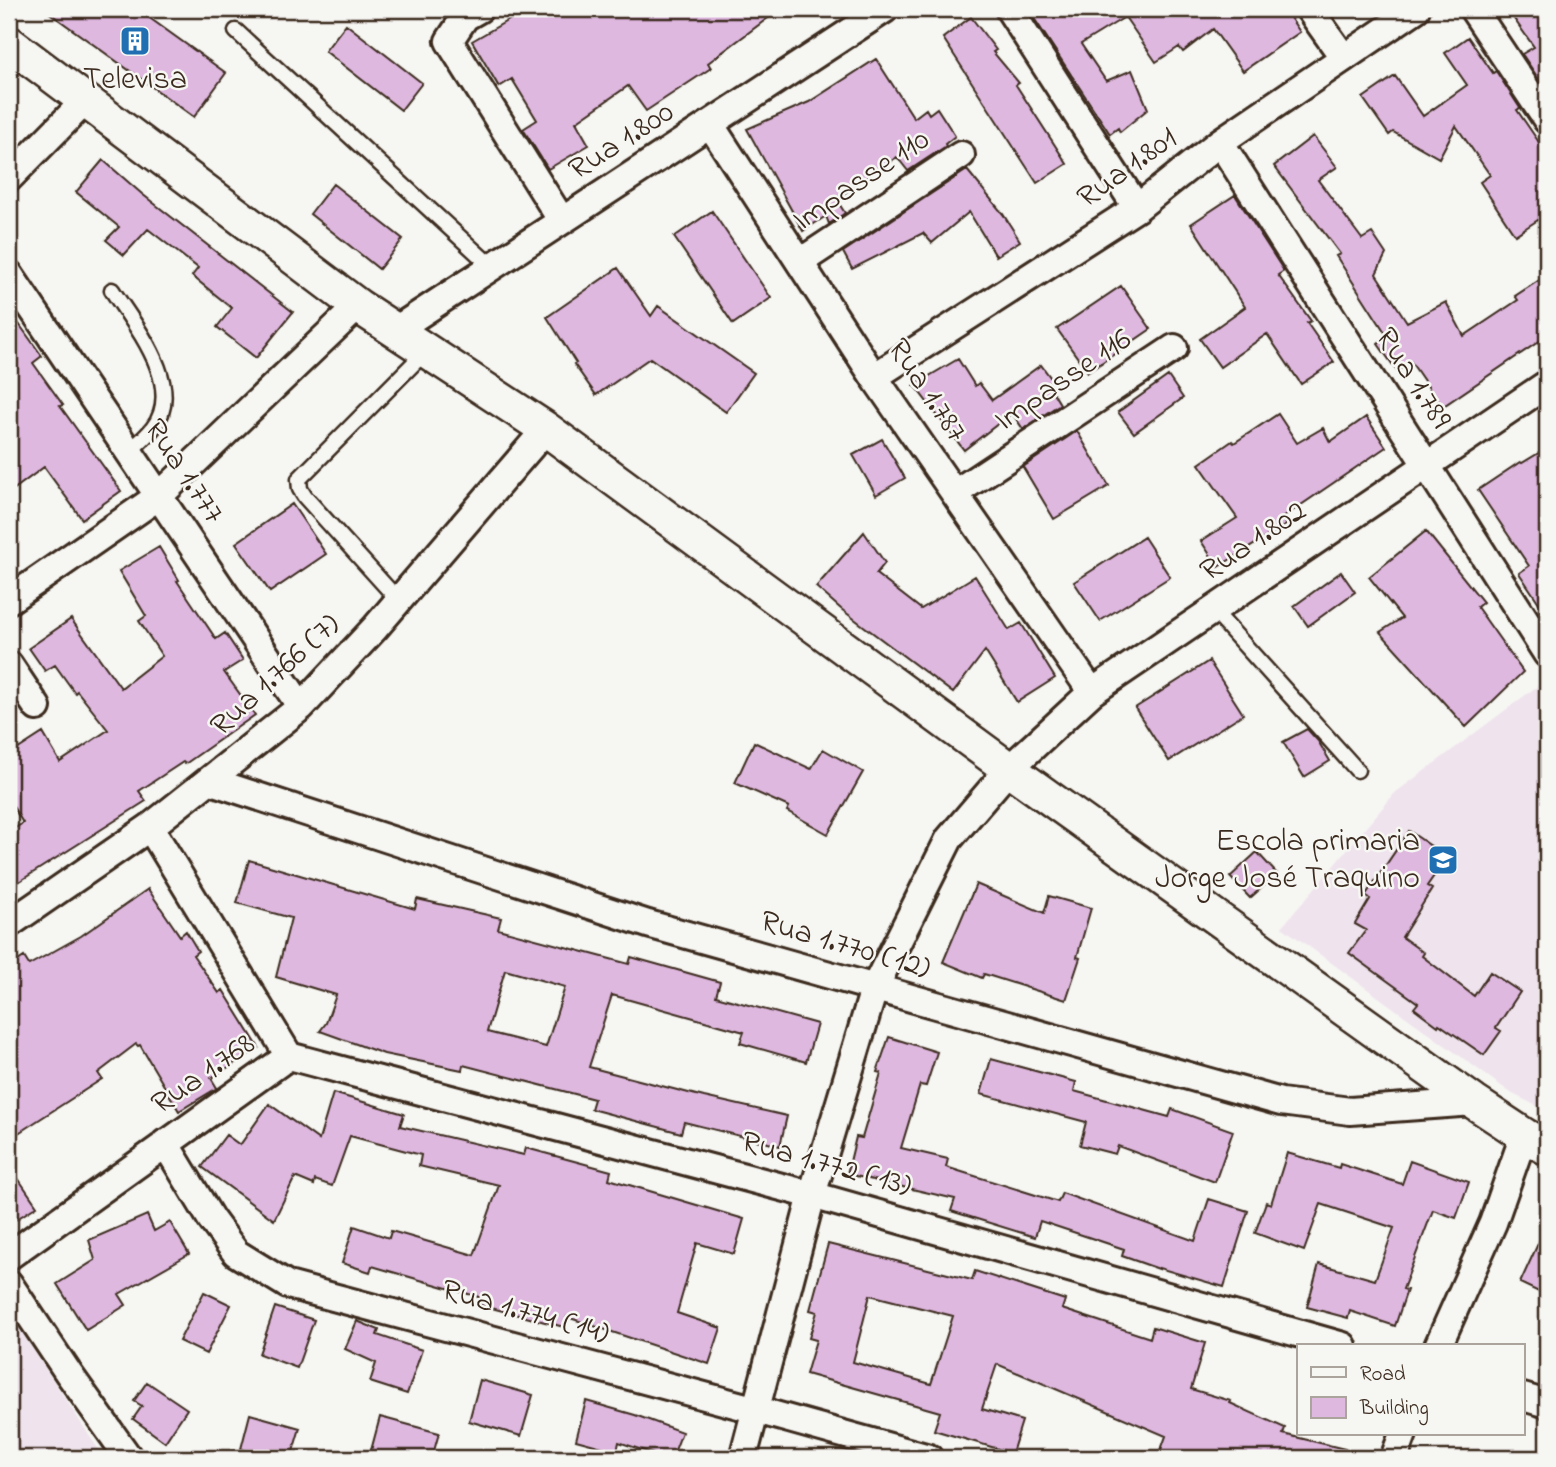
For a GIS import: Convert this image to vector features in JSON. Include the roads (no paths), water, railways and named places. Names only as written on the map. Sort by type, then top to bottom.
[{"type":"street","points":[[479,9],[465,17],[449,41],[562,220]]},
{"type":"street","name":"Rua 1.800","points":[[394,331],[885,9]]},
{"type":"street","points":[[1009,9],[1137,208]]},
{"type":"street","points":[[1309,9],[1344,58]]},
{"type":"street","name":"Rua 1.801","points":[[874,377],[1137,208],[1220,142],[1416,9]]},
{"type":"street","points":[[1473,9],[1547,120]]},
{"type":"street","points":[[9,43],[358,306],[545,429],[1009,769],[1474,1102],[1536,1141],[1493,1223],[1439,1344]]},
{"type":"street","points":[[9,178],[85,101]]},
{"type":"street","name":"Rua 1.787","points":[[710,124],[874,377],[1091,692]]},
{"type":"street","name":"Rua 1.789","points":[[1220,142],[1547,653]]},
{"type":"street","name":"Impasse 110","points":[[800,262],[961,155]]},
{"type":"street","name":"Rua 1.777","points":[[9,274],[301,707]]},
{"type":"street","points":[[9,600],[159,496],[358,306]]},
{"type":"street","name":"Impasse 116","points":[[955,494],[1174,348]]},
{"type":"street","name":"Rua 1.802","points":[[743,1458],[812,1195],[874,989],[949,839],[1009,769],[1091,692],[1547,384]]},
{"type":"street","name":"Rua 1.766 (7)","points":[[9,924],[150,827],[301,707],[399,601],[545,429]]},
{"type":"street","points":[[9,665],[37,707]]},
{"type":"street","name":"Rua 1.770 (12)","points":[[211,781],[648,924],[1281,1102],[1350,1111],[1474,1102]]},
{"type":"street","name":"Rua 1.768","points":[[9,1256],[289,1056],[150,827]]},
{"type":"street","name":"Rua 1.772 (13)","points":[[289,1056],[812,1195],[1336,1344]]},
{"type":"street","name":"Rua 1.774 (14)","points":[[165,1143],[211,1219],[236,1253],[288,1285],[757,1409],[929,1458]]},
{"type":"street","points":[[9,1284],[129,1458]]},
{"type":"street","points":[[1524,1397],[1547,1404]]},
{"type":"street","points":[[1394,1458],[1402,1436]]},
{"type":"lane","points":[[236,31],[492,267]]},
{"type":"lane","points":[[111,290],[158,363],[164,389],[154,427],[129,452]]},
{"type":"lane","points":[[399,601],[305,498],[299,479],[426,351]]},
{"type":"lane","points":[[1213,610],[1357,770]]},
{"type":"place","name":"Televisa","points":[[135,41]]},
{"type":"place","name":"Escola primaria Jorge José Traquino","points":[[1443,860]]}]
